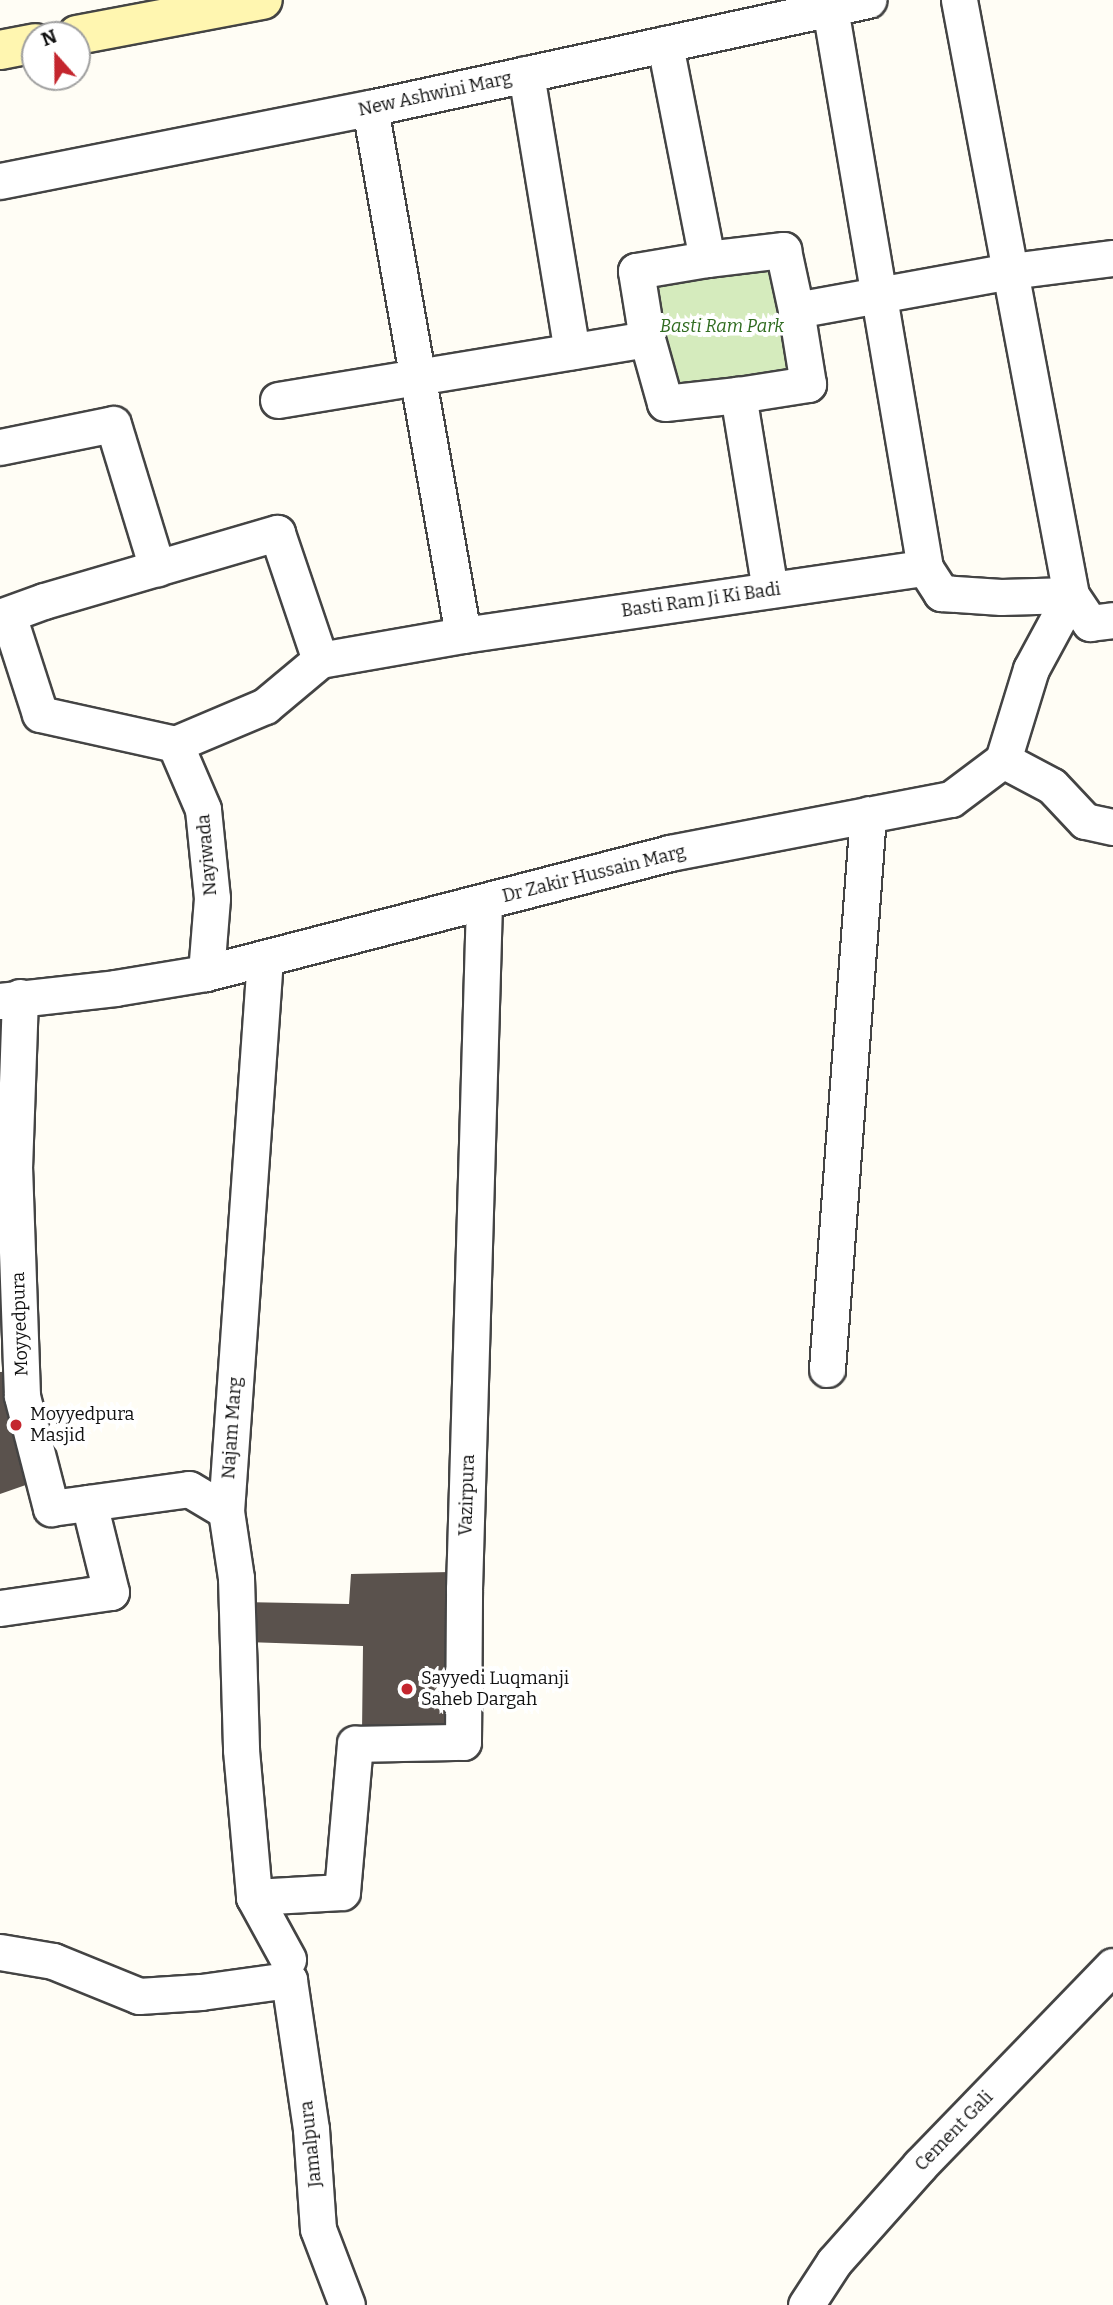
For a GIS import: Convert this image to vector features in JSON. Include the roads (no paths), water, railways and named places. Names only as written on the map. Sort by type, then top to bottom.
[{"type":"main road","points":[[91,32],[263,0]]},
{"type":"main road","points":[[0,50],[21,46]]},
{"type":"street","name":"New Ashwini Marg","points":[[0,181],[370,108],[868,0]]},
{"type":"street","points":[[959,0],[1071,595],[1090,623],[1113,620]]},
{"type":"street","points":[[830,8],[876,296],[892,370],[925,568],[942,593],[1000,597],[1071,595]]},
{"type":"street","points":[[665,44],[707,259]]},
{"type":"street","points":[[526,74],[572,351]]},
{"type":"street","points":[[370,108],[463,635]]},
{"type":"street","points":[[783,250],[796,310],[808,384],[665,403],[647,339],[636,271],[783,250]]},
{"type":"street","points":[[796,310],[1011,271],[1113,258]]},
{"type":"street","points":[[278,400],[647,339]]},
{"type":"street","points":[[738,395],[770,590]]},
{"type":"street","points":[[0,447],[113,424],[157,568]]},
{"type":"street","points":[[277,533],[320,660],[265,706],[175,744],[40,714],[4,616],[277,533]]},
{"type":"street","name":"Basti Ram Ji Ki Badi","points":[[320,660],[463,635],[925,568]]},
{"type":"street","points":[[1071,595],[1031,669],[1003,760],[1052,786],[1085,821],[1113,827]]},
{"type":"street","name":"Nayiwada","points":[[175,744],[203,809],[212,898],[206,973]]},
{"type":"street","name":"Dr Zakir Hussain Marg","points":[[10,999],[115,988],[206,973],[670,853],[951,799],[1003,760]]},
{"type":"street","points":[[827,1369],[867,815]]},
{"type":"street","name":"Vazirpura","points":[[254,1896],[342,1892],[355,1744],[463,1742],[464,1589],[484,902]]},
{"type":"street","name":"Najam Marg","points":[[254,1896],[241,1750],[236,1578],[226,1511],[265,958]]},
{"type":"street","name":"Moyyedpura","points":[[10,999],[22,1396],[51,1508],[189,1489],[226,1511]]},
{"type":"street","points":[[0,1608],[111,1592],[89,1503]]},
{"type":"street","name":"Jamalpura","points":[[254,1896],[288,1969],[311,2129],[318,2229],[347,2305]]},
{"type":"street","points":[[0,1952],[53,1961],[139,1996],[201,1992],[288,1969]]},
{"type":"street","name":"Cement Gali","points":[[806,2305],[834,2262],[920,2165],[1113,1966]]},
{"type":"place","name":"Moyyedpura Masjid","points":[[16,1425]]},
{"type":"place","name":"Sayyedi Luqmanji Saheb Dargah","points":[[407,1689]]},
{"type":"park label","name":"Basti Ram Park","points":[[722,326]]}]
